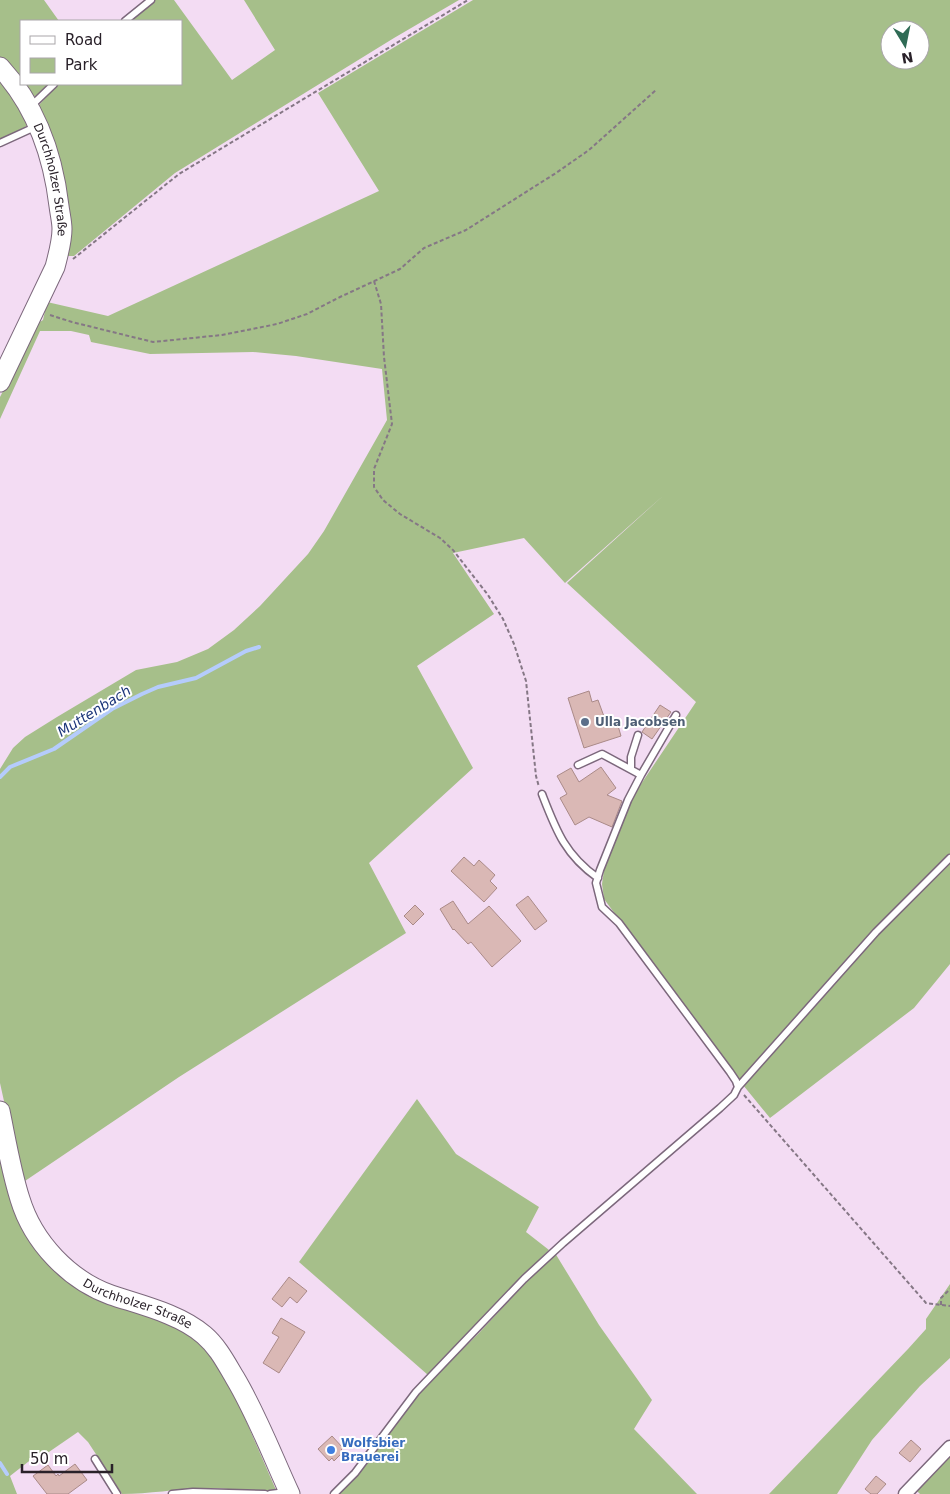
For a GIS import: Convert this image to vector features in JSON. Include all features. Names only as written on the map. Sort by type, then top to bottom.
[{"type":"main road","name":"Durchholzer Straße","points":[[0,67],[23,96],[38,126],[56,184],[62,229],[55,267],[0,382]]},
{"type":"main road","name":"Durchholzer Straße","points":[[0,1111],[20,1199],[29,1222],[44,1245],[64,1267],[83,1281],[108,1294],[181,1320],[204,1335],[217,1348],[250,1404],[290,1493]]},
{"type":"street","points":[[905,1494],[950,1447]]},
{"type":"lane","points":[[126,20],[151,0]]},
{"type":"lane","points":[[29,108],[53,85]]},
{"type":"lane","points":[[0,143],[38,126]]},
{"type":"lane","points":[[676,715],[628,800],[596,883],[602,907],[619,923],[730,1072],[738,1088]]},
{"type":"lane","points":[[631,769],[632,754],[638,736]]},
{"type":"lane","points":[[578,765],[602,754],[641,774]]},
{"type":"lane","points":[[542,794],[555,826],[569,852],[586,870],[598,878]]},
{"type":"lane","points":[[334,1494],[356,1473],[416,1392],[524,1279],[734,1095],[738,1088],[876,932],[950,858]]},
{"type":"lane","points":[[95,1459],[117,1494]]},
{"type":"lane","points":[[172,1494],[202,1492],[265,1494]]},
{"type":"lane","points":[[270,1494],[290,1493]]},
{"type":"path","points":[[55,267],[77,257],[179,174],[468,0]]},
{"type":"path","points":[[36,310],[72,322],[152,342],[222,335],[277,324],[307,314],[400,269],[424,248],[466,230],[556,173],[589,150],[656,90]]},
{"type":"path","points":[[374,281],[381,304],[384,357],[392,424],[374,469],[374,487],[383,500],[400,514],[440,538],[453,550],[488,595],[503,620],[514,644],[526,681],[536,776],[542,794]]},
{"type":"path","points":[[738,1088],[926,1303],[950,1306]]},
{"type":"path","points":[[941,1305],[941,1298],[950,1289]]},
{"type":"green space","points":[[0,0],[44,0],[58,20],[20,20],[20,85],[51,85],[38,95],[28,96],[0,58]]},
{"type":"green space","points":[[155,0],[174,0],[232,80],[275,50],[244,0],[459,0],[175,173],[74,256],[63,256],[39,105],[57,85],[182,85],[182,20],[129,20]]},
{"type":"green space","points":[[473,0],[950,0],[950,854],[914,888],[740,1082],[604,899],[602,884],[604,870],[633,796],[696,702],[567,583],[665,494],[565,583],[524,538],[453,553],[494,614],[417,666],[473,768],[369,863],[406,933],[179,1077],[22,1183],[0,1083],[0,769],[13,748],[25,737],[136,670],[177,662],[208,649],[234,630],[260,606],[308,554],[324,531],[387,420],[382,369],[296,356],[253,352],[150,354],[91,342],[89,335],[71,331],[40,331],[0,419],[0,397],[38,323],[43,320],[47,302],[108,316],[379,191],[318,93]]},
{"type":"green space","points":[[0,79],[29,124],[21,130],[0,139]]},
{"type":"green space","points":[[950,862],[950,964],[914,1008],[770,1118],[743,1085],[870,943]]},
{"type":"green space","points":[[417,1099],[456,1154],[539,1207],[526,1232],[549,1250],[428,1375],[299,1262]]},
{"type":"green space","points":[[0,1149],[44,1258],[58,1274],[90,1294],[183,1329],[213,1357],[227,1377],[276,1490],[203,1488],[122,1494],[88,1442],[78,1432],[46,1454],[42,1451],[10,1476],[17,1494],[0,1494]]},
{"type":"green space","points":[[555,1253],[599,1325],[652,1400],[634,1429],[697,1494],[338,1494],[418,1393],[479,1333]]},
{"type":"green space","points":[[950,1284],[950,1358],[920,1386],[872,1440],[837,1494],[769,1494],[926,1329],[926,1319]]},
{"type":"green space","points":[[950,1451],[950,1494],[920,1494],[914,1488]]},
{"type":"building","points":[[589,691],[592,702],[598,700],[606,722],[616,719],[621,736],[584,748],[568,698]]},
{"type":"building","points":[[660,705],[671,712],[652,739],[642,732]]},
{"type":"building","points":[[601,767],[616,788],[607,795],[622,801],[612,827],[589,817],[575,825],[560,798],[567,794],[557,776],[571,768],[579,782]]},
{"type":"building","points":[[464,857],[474,866],[479,860],[495,875],[490,881],[497,888],[484,902],[451,871]]},
{"type":"building","points":[[528,896],[547,921],[535,930],[516,905]]},
{"type":"building","points":[[453,901],[468,924],[489,906],[521,941],[492,967],[471,942],[468,944],[453,930],[440,909]]},
{"type":"building","points":[[415,905],[424,914],[413,925],[404,916]]},
{"type":"building","points":[[289,1277],[307,1291],[297,1303],[290,1297],[282,1307],[272,1299]]},
{"type":"building","points":[[281,1318],[305,1332],[279,1373],[263,1363],[279,1337],[272,1333]]},
{"type":"building","points":[[332,1436],[343,1448],[341,1450],[343,1452],[334,1461],[332,1458],[329,1461],[318,1449]]},
{"type":"building","points":[[911,1440],[921,1449],[910,1462],[899,1453]]},
{"type":"building","points":[[75,1464],[87,1480],[68,1494],[47,1494],[33,1476],[48,1465],[56,1476],[58,1474],[59,1476]]},
{"type":"building","points":[[876,1476],[886,1484],[877,1494],[871,1494],[865,1489]]},
{"type":"waterway","name":"Muttenbach","points":[[0,777],[10,767],[54,749],[112,709],[158,687],[196,678],[246,651],[259,647]]},
{"type":"waterway","points":[[0,1463],[7,1474]]},
{"type":"place","name":"Ulla Jacobsen","points":[[585,722]]},
{"type":"place","name":"Wolfsbier Brauerei","points":[[331,1450]]}]
